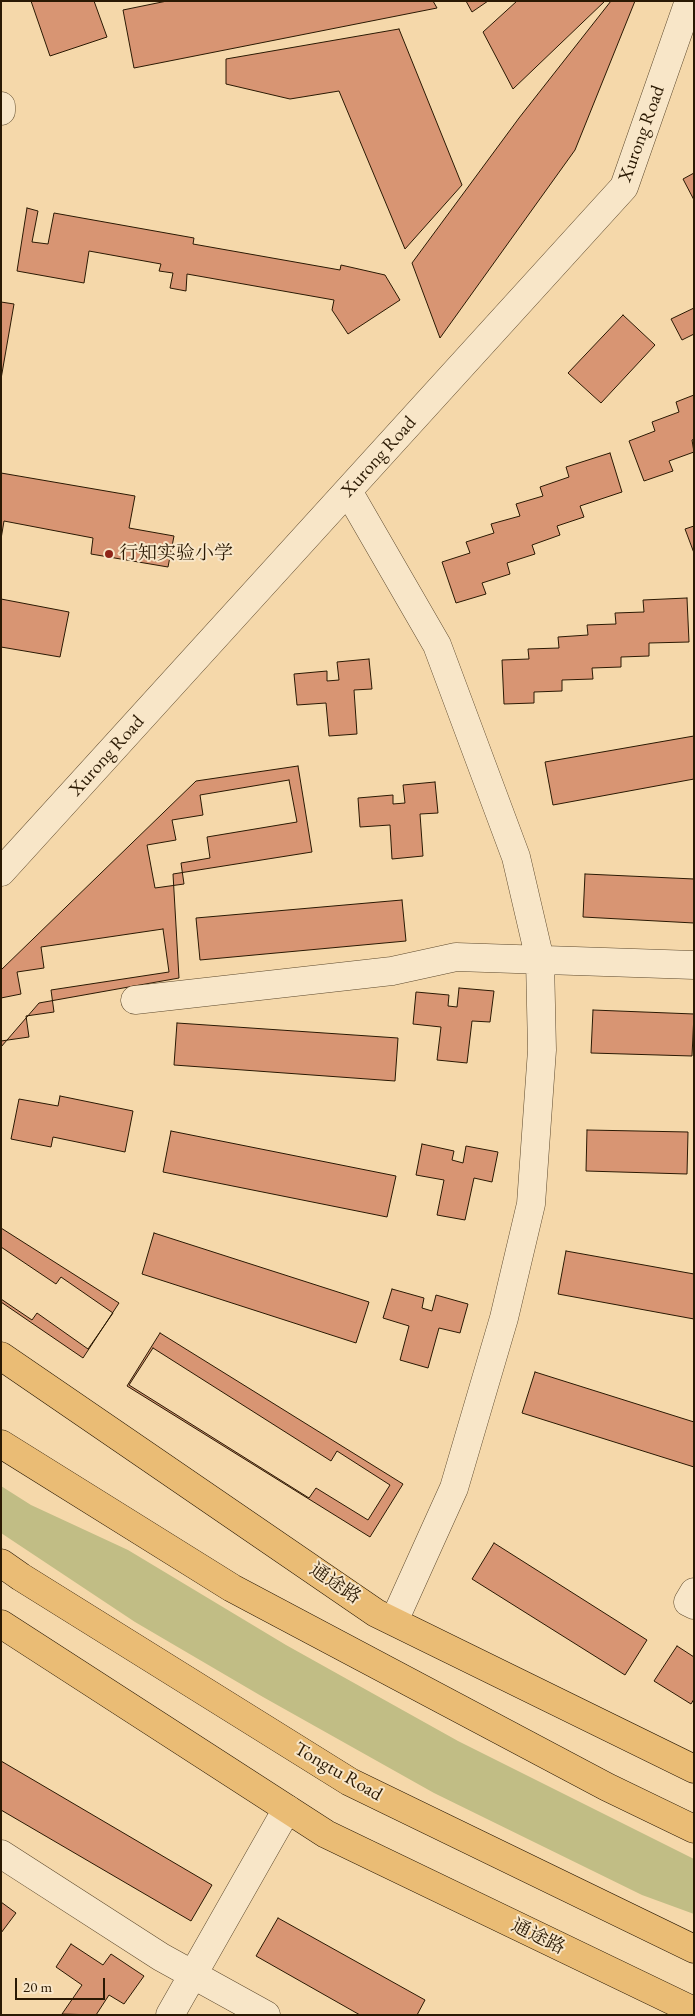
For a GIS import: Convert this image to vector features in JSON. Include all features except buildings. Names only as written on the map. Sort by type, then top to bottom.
[{"type":"main road","name":"通途路","points":[[1,1356],[376,1613],[694,1769]]},
{"type":"main road","points":[[1,1444],[232,1588],[608,1787],[694,1829]]},
{"type":"main road","name":"Tongtu Road","points":[[1,1563],[350,1782],[694,1949]]},
{"type":"main road","name":"通途路","points":[[1,1624],[326,1834],[694,2012]]},
{"type":"street","name":"Xurong Road","points":[[1,872],[624,187],[689,1]]},
{"type":"street","points":[[1,106],[1,111]]},
{"type":"street","points":[[348,490],[437,644],[516,857],[540,960],[542,1050],[531,1204],[504,1318],[454,1488],[394,1622]]},
{"type":"street","points":[[135,1000],[392,971],[456,957],[694,965]]},
{"type":"street","points":[[694,1592],[688,1602],[694,1605]]},
{"type":"street","points":[[170,2015],[287,1809]]},
{"type":"street","points":[[1,1854],[192,1976],[266,2015]]},
{"type":"shaded area","points":[[1,1486],[31,1505],[128,1550],[286,1645],[458,1741],[694,1859],[694,1914],[642,1895],[434,1793],[263,1697],[135,1622],[1,1533]]},
{"type":"place","name":"行知实验小学","points":[[109,554]]}]
